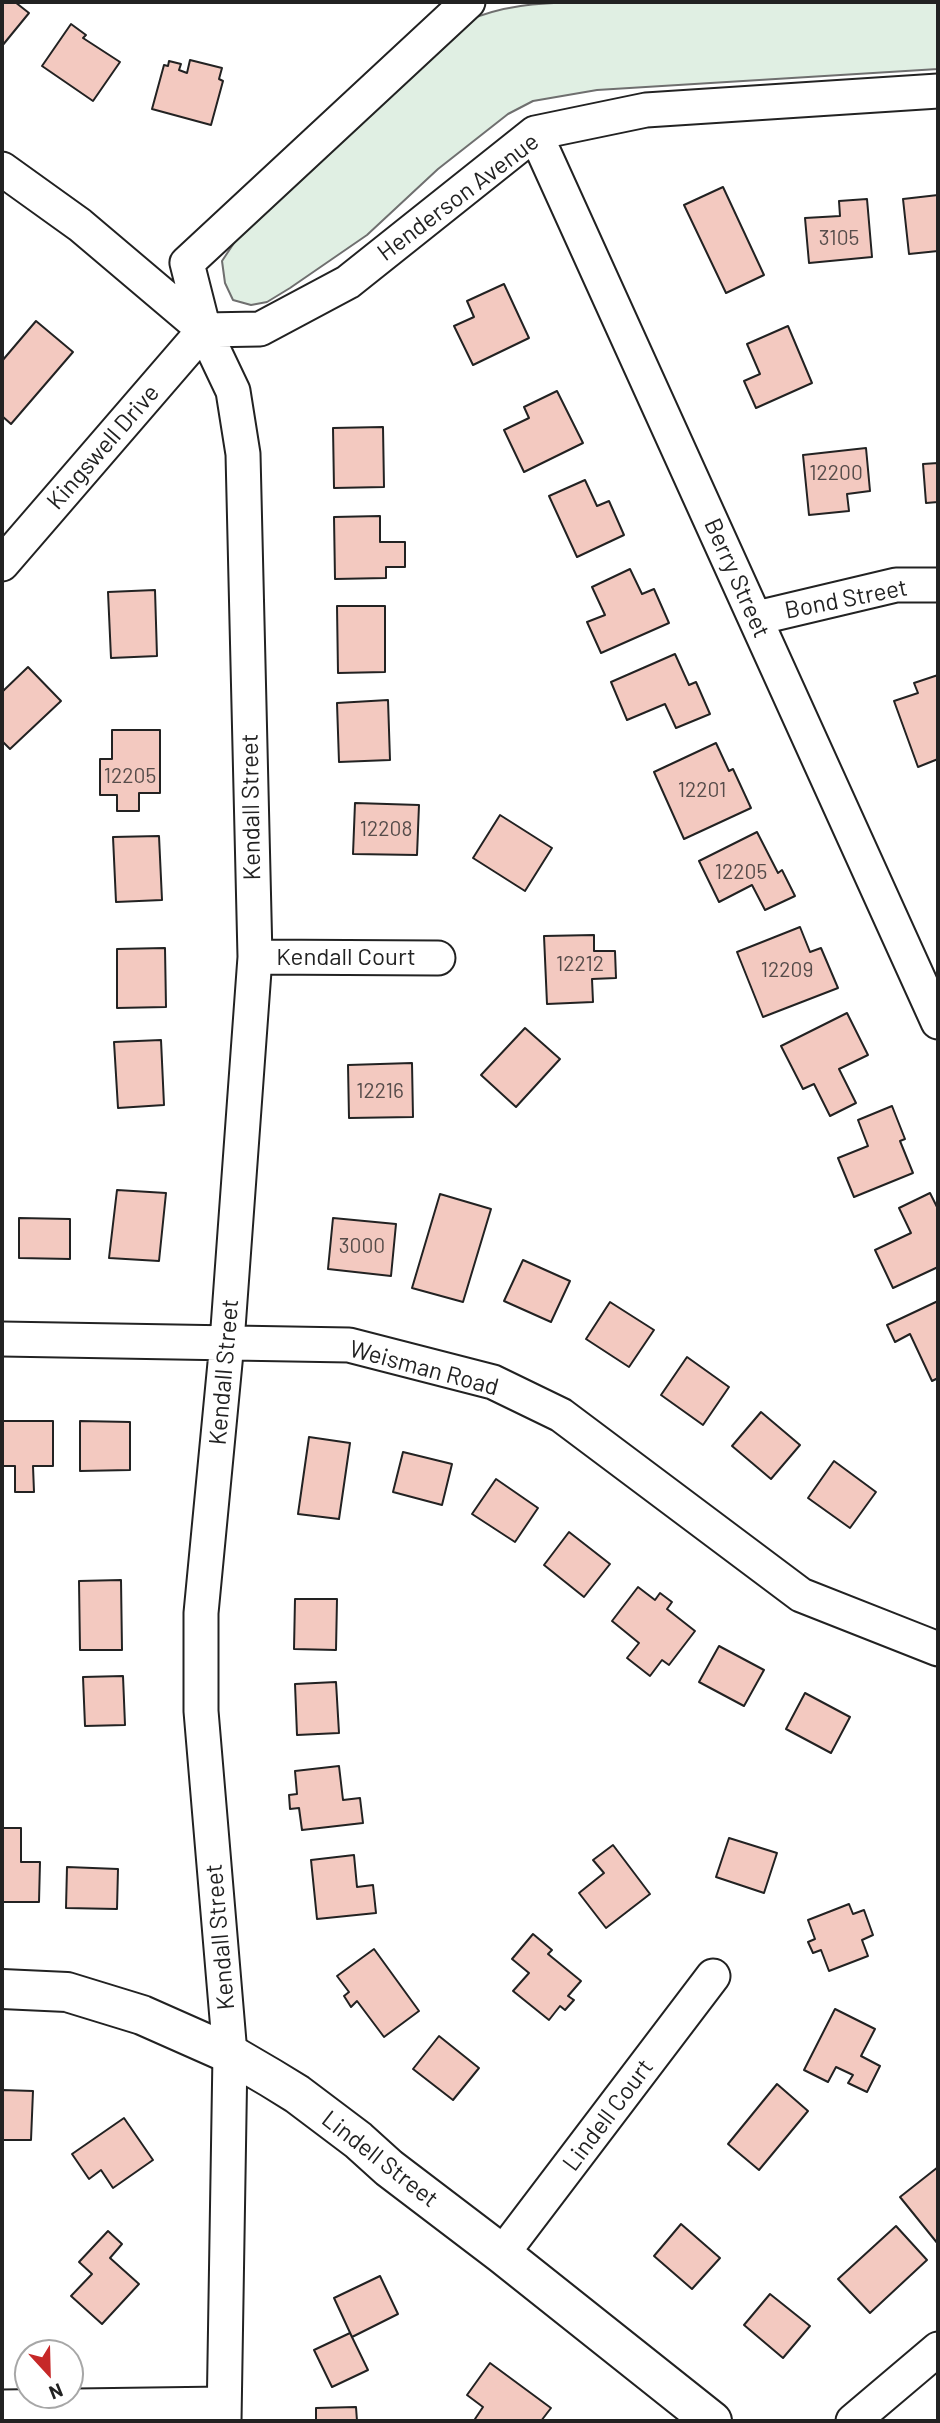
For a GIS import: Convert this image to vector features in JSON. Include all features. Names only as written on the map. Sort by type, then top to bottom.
[{"type":"street","points":[[204,330],[187,263],[468,2]]},
{"type":"street","name":"Henderson Avenue","points":[[204,330],[260,328],[348,282],[535,133],[646,110],[938,91]]},
{"type":"street","name":"Berry Street","points":[[535,133],[938,1022]]},
{"type":"street","points":[[2,169],[80,225],[204,330]]},
{"type":"street","name":"Kingswell Drive","points":[[2,564],[204,330]]},
{"type":"street","name":"Kendall Street","points":[[204,330],[233,391],[243,454],[254,957],[228,1342],[201,1613],[201,1697],[230,2054],[224,2413]]},
{"type":"street","name":"Bond Street","points":[[754,616],[761,617],[896,585],[938,585]]},
{"type":"street","name":"Kendall Court","points":[[254,957],[438,958]]},
{"type":"street","name":"Weisman Road","points":[[2,1339],[349,1345],[493,1382],[561,1415],[801,1595],[938,1649]]},
{"type":"street","name":"Lindell Court","points":[[502,2254],[713,1976]]},
{"type":"street","name":"Lindell Street","points":[[2,1989],[67,1992],[142,2015],[230,2054],[297,2094],[712,2421]]},
{"type":"street","points":[[853,2421],[938,2349]]},
{"type":"street","points":[[2,2407],[224,2413]]},
{"type":"green space","points":[[580,2],[938,2],[938,69],[597,90],[533,101],[508,114],[438,169],[367,235],[290,288],[267,302],[251,305],[233,300],[225,283],[222,261],[244,228],[464,22],[520,6]]},
{"type":"building","points":[[2,2],[15,2],[29,13],[2,46]]},
{"type":"building","points":[[71,24],[86,35],[83,38],[120,62],[93,101],[42,66]]},
{"type":"building","points":[[190,60],[222,68],[219,79],[223,81],[211,125],[152,109],[164,65],[168,66],[169,61],[181,64],[179,70],[187,73]]},
{"type":"building","points":[[723,187],[764,275],[726,293],[684,205]]},
{"type":"building","points":[[938,195],[938,251],[909,254],[903,199]]},
{"type":"building","points":[[867,199],[872,257],[809,263],[805,218],[840,216],[839,201]]},
{"type":"building","points":[[504,284],[529,338],[473,365],[454,326],[474,317],[467,301]]},
{"type":"building","points":[[36,321],[73,352],[11,424],[2,416],[2,361]]},
{"type":"building","points":[[788,326],[812,383],[756,408],[744,381],[760,374],[747,344]]},
{"type":"building","points":[[557,391],[583,443],[524,472],[504,430],[529,418],[524,407]]},
{"type":"building","points":[[383,427],[384,487],[334,488],[333,428]]},
{"type":"building","points":[[866,448],[870,491],[847,494],[849,511],[809,515],[803,455]]},
{"type":"building","points":[[938,463],[938,502],[926,503],[923,464]]},
{"type":"building","points":[[585,480],[597,506],[609,501],[624,535],[577,557],[549,496]]},
{"type":"building","points":[[380,516],[380,542],[405,542],[405,567],[386,567],[386,578],[335,579],[334,517]]},
{"type":"building","points":[[630,569],[642,594],[654,589],[669,623],[601,653],[587,622],[605,615],[592,587]]},
{"type":"building","points":[[155,590],[157,656],[111,658],[108,592]]},
{"type":"building","points":[[337,606],[385,606],[385,672],[338,673]]},
{"type":"building","points":[[675,654],[689,685],[696,682],[710,714],[676,728],[665,704],[627,720],[611,682]]},
{"type":"building","points":[[28,667],[61,701],[10,749],[2,741],[2,692]]},
{"type":"building","points":[[938,675],[938,759],[918,767],[894,701],[918,693],[914,683]]},
{"type":"building","points":[[388,700],[390,760],[339,762],[337,703]]},
{"type":"building","points":[[112,730],[160,730],[160,793],[139,793],[139,811],[117,811],[117,795],[100,795],[100,759],[112,759]]},
{"type":"building","points":[[716,743],[729,771],[733,769],[751,808],[684,839],[654,772]]},
{"type":"building","points":[[355,803],[419,805],[417,855],[353,854]]},
{"type":"building","points":[[500,815],[552,848],[525,891],[473,858]]},
{"type":"building","points":[[757,832],[778,873],[782,870],[795,896],[765,910],[752,885],[719,902],[699,861]]},
{"type":"building","points":[[159,836],[162,900],[116,902],[113,837]]},
{"type":"building","points":[[800,927],[810,952],[821,948],[838,988],[763,1017],[737,952]]},
{"type":"building","points":[[594,935],[594,951],[615,951],[616,978],[592,979],[593,1002],[547,1004],[544,936]]},
{"type":"building","points":[[165,948],[166,1007],[117,1008],[117,949]]},
{"type":"building","points":[[847,1013],[868,1055],[839,1069],[856,1103],[830,1116],[814,1084],[803,1089],[781,1046]]},
{"type":"building","points":[[525,1028],[560,1059],[516,1107],[481,1075]]},
{"type":"building","points":[[161,1040],[164,1105],[118,1108],[114,1042]]},
{"type":"building","points":[[412,1063],[413,1117],[349,1118],[348,1065]]},
{"type":"building","points":[[892,1106],[905,1139],[900,1141],[913,1173],[854,1197],[838,1158],[868,1146],[858,1120]]},
{"type":"building","points":[[117,1190],[166,1193],[159,1261],[109,1258]]},
{"type":"building","points":[[930,1193],[938,1209],[938,1267],[893,1288],[875,1250],[911,1233],[899,1208]]},
{"type":"building","points":[[440,1194],[491,1209],[463,1302],[412,1288]]},
{"type":"building","points":[[19,1218],[70,1219],[70,1259],[19,1258]]},
{"type":"building","points":[[333,1218],[396,1224],[391,1276],[328,1269]]},
{"type":"building","points":[[523,1260],[570,1281],[551,1322],[504,1301]]},
{"type":"building","points":[[938,1301],[938,1378],[932,1381],[910,1334],[895,1342],[887,1325]]},
{"type":"building","points":[[610,1302],[654,1330],[629,1367],[586,1339]]},
{"type":"building","points":[[687,1357],[729,1387],[703,1425],[661,1395]]},
{"type":"building","points":[[761,1412],[800,1445],[771,1479],[732,1446]]},
{"type":"building","points":[[2,1421],[53,1421],[53,1466],[33,1466],[34,1492],[15,1492],[15,1466],[2,1466]]},
{"type":"building","points":[[80,1421],[130,1422],[130,1470],[80,1471]]},
{"type":"building","points":[[309,1437],[350,1443],[339,1519],[298,1514]]},
{"type":"building","points":[[403,1452],[452,1464],[442,1505],[393,1492]]},
{"type":"building","points":[[834,1461],[876,1492],[850,1528],[808,1498]]},
{"type":"building","points":[[496,1479],[538,1508],[515,1542],[472,1514]]},
{"type":"building","points":[[569,1532],[610,1564],[584,1597],[544,1565]]},
{"type":"building","points":[[121,1580],[122,1650],[80,1650],[79,1581]]},
{"type":"building","points":[[638,1587],[655,1600],[660,1593],[672,1602],[667,1609],[695,1631],[669,1665],[662,1660],[650,1676],[627,1658],[639,1643],[612,1621]]},
{"type":"building","points":[[295,1599],[337,1599],[336,1650],[294,1649]]},
{"type":"building","points":[[719,1646],[764,1670],[744,1706],[699,1682]]},
{"type":"building","points":[[123,1676],[125,1725],[85,1726],[83,1677]]},
{"type":"building","points":[[336,1682],[339,1733],[297,1735],[295,1684]]},
{"type":"building","points":[[805,1693],[850,1717],[831,1753],[786,1729]]},
{"type":"building","points":[[339,1766],[343,1800],[360,1798],[363,1823],[302,1830],[299,1808],[290,1809],[289,1795],[297,1794],[295,1771]]},
{"type":"building","points":[[2,1828],[21,1828],[21,1862],[40,1862],[39,1902],[2,1902]]},
{"type":"building","points":[[729,1838],[777,1853],[764,1893],[716,1877]]},
{"type":"building","points":[[613,1845],[650,1894],[606,1928],[579,1893],[604,1873],[593,1860]]},
{"type":"building","points":[[354,1855],[357,1887],[373,1885],[376,1913],[317,1919],[311,1860]]},
{"type":"building","points":[[67,1867],[118,1869],[117,1909],[66,1908]]},
{"type":"building","points":[[849,1904],[853,1914],[864,1910],[873,1935],[862,1940],[868,1956],[829,1971],[821,1950],[813,1953],[808,1942],[815,1939],[808,1920]]},
{"type":"building","points":[[533,1934],[552,1950],[548,1954],[581,1981],[568,1996],[574,2000],[565,2010],[560,2006],[549,2020],[513,1991],[529,1973],[512,1959]]},
{"type":"building","points":[[374,1949],[419,2011],[384,2037],[357,2001],[351,2007],[344,1996],[349,1992],[337,1976]]},
{"type":"building","points":[[835,2009],[875,2029],[861,2056],[880,2066],[867,2092],[848,2083],[853,2075],[836,2067],[828,2082],[804,2070]]},
{"type":"building","points":[[439,2036],[479,2068],[453,2100],[413,2069]]},
{"type":"building","points":[[777,2084],[808,2111],[759,2170],[728,2144]]},
{"type":"building","points":[[2,2090],[33,2091],[31,2140],[2,2140]]},
{"type":"building","points":[[124,2118],[153,2160],[113,2188],[101,2170],[89,2179],[72,2154]]},
{"type":"building","points":[[938,2167],[938,2244],[900,2197]]},
{"type":"building","points":[[681,2224],[720,2258],[692,2289],[654,2256]]},
{"type":"building","points":[[896,2226],[927,2260],[870,2313],[838,2279]]},
{"type":"building","points":[[108,2231],[122,2244],[110,2258],[139,2284],[102,2324],[71,2296],[92,2274],[79,2262]]},
{"type":"building","points":[[380,2276],[398,2314],[352,2337],[334,2298]]},
{"type":"building","points":[[770,2294],[810,2326],[783,2358],[744,2325]]},
{"type":"building","points":[[350,2333],[368,2370],[332,2387],[314,2350]]},
{"type":"building","points":[[490,2363],[551,2408],[541,2421],[475,2419],[483,2407],[467,2395]]},
{"type":"building","points":[[356,2407],[357,2421],[316,2421],[316,2408]]}]
